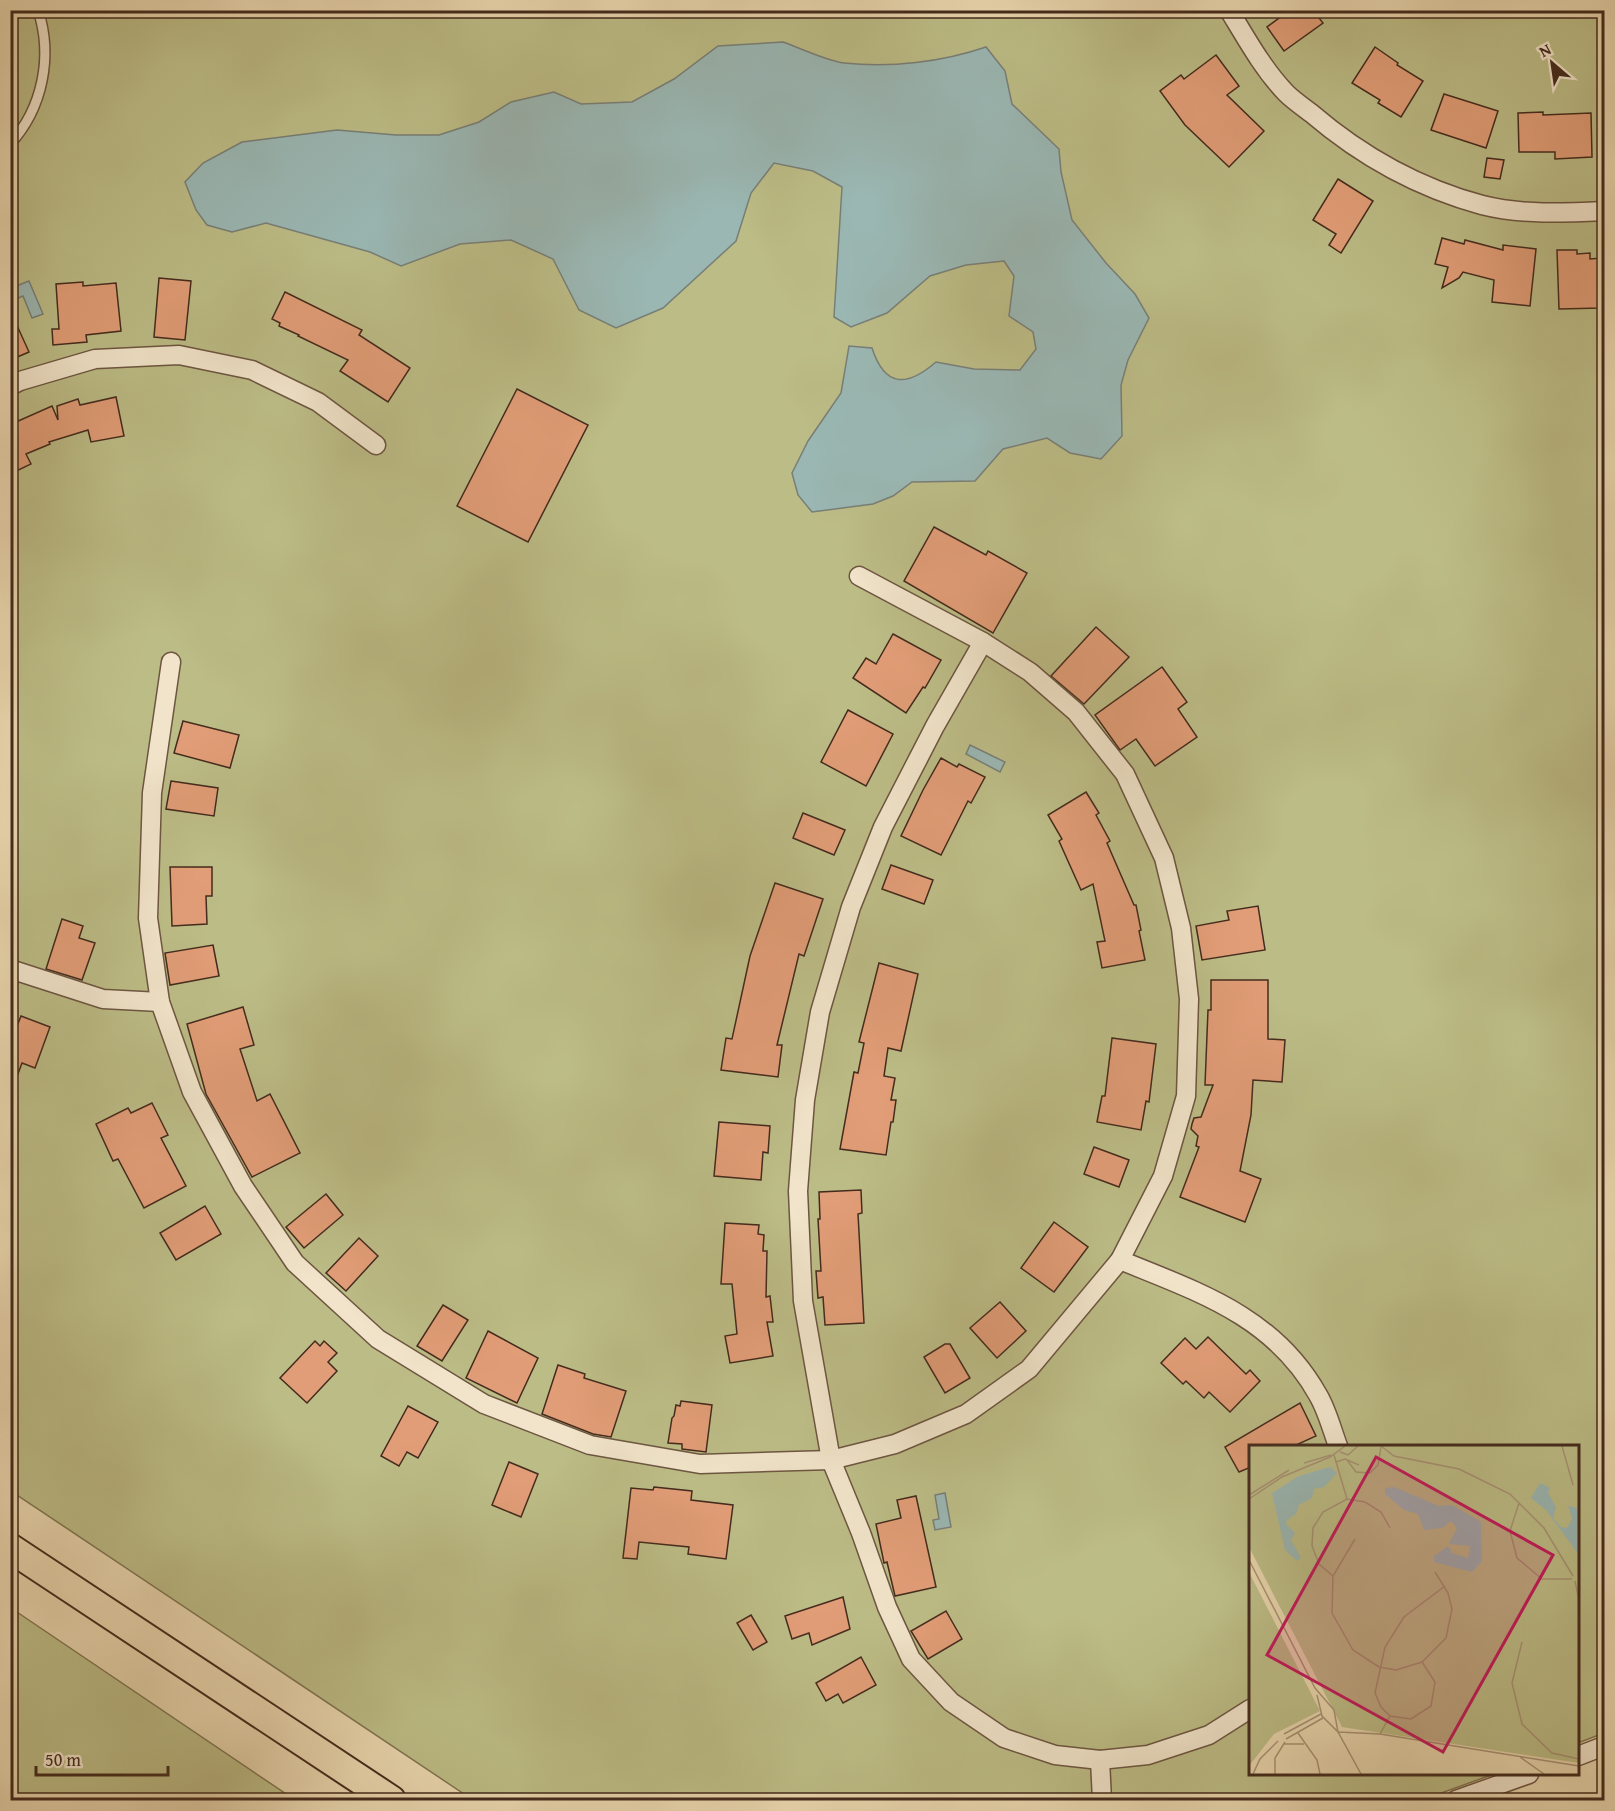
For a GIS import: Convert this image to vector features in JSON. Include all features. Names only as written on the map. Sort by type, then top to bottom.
[{"type":"main road","points":[[10,1548],[391,1800]]},
{"type":"street","points":[[1229,10],[1258,56],[1286,93],[1327,127],[1378,162],[1440,191],[1484,205],[1550,214],[1605,211]]},
{"type":"street","points":[[10,386],[95,359],[179,355],[252,370],[318,402],[376,445]]},
{"type":"street","points":[[171,662],[152,793],[148,907],[160,1002],[192,1092],[243,1186],[295,1263],[378,1339],[484,1404],[590,1445],[700,1464],[831,1460],[896,1444],[966,1414],[1029,1369],[1120,1260],[1163,1176],[1186,1096],[1189,999],[1181,928],[1164,858],[1125,774],[1076,712],[1030,672],[983,642],[859,576]]},
{"type":"street","points":[[983,642],[935,726],[884,827],[851,907],[820,1012],[805,1100],[798,1191],[803,1301],[831,1460],[861,1533],[887,1607],[911,1659],[951,1702],[1004,1738],[1055,1755],[1100,1760],[1148,1755],[1209,1735],[1249,1710]]},
{"type":"street","points":[[10,969],[103,999],[160,1002]]},
{"type":"street","points":[[1120,1260],[1184,1286],[1248,1318],[1284,1348],[1318,1395],[1338,1445]]},
{"type":"street","points":[[1579,1756],[1605,1746]]},
{"type":"street","points":[[1100,1760],[1102,1800]]},
{"type":"street","points":[[1456,1800],[1525,1775]]},
{"type":"lane","points":[[10,144],[27,123],[41,88],[45,50],[44,31],[38,10]]},
{"type":"green space","points":[[10,11],[1604,11],[1604,1733],[1579,1743],[1579,1445],[1249,1445],[1249,1775],[1491,1775],[1422,1800],[473,1800],[11,1491]]},
{"type":"green space","points":[[11,1608],[295,1800],[11,1800]]},
{"type":"water","points":[[783,42],[830,60],[880,65],[952,57],[986,47],[1005,71],[1012,104],[1059,149],[1061,172],[1072,220],[1106,263],[1135,294],[1149,318],[1128,360],[1121,385],[1122,436],[1101,459],[1070,453],[1047,438],[1003,449],[975,481],[912,482],[893,496],[873,504],[812,512],[798,495],[792,473],[808,441],[841,393],[849,346],[872,348],[883,371],[890,377],[898,379],[916,376],[936,362],[974,369],[1020,370],[1036,349],[1033,332],[1009,316],[1014,276],[1004,261],[966,265],[930,276],[887,313],[851,327],[834,317],[842,187],[813,171],[774,163],[751,193],[736,241],[663,308],[616,328],[579,310],[553,259],[511,240],[460,244],[401,266],[370,252],[266,223],[232,232],[207,225],[196,210],[185,182],[203,163],[242,142],[337,130],[396,135],[439,135],[479,122],[511,102],[554,92],[581,104],[632,102],[674,79],[718,46]]},
{"type":"water","points":[[29,281],[43,314],[32,318],[23,296],[11,301],[11,288]]},
{"type":"water","points":[[970,745],[1005,762],[1000,772],[966,754]]},
{"type":"water","points":[[945,1493],[951,1527],[935,1530],[933,1520],[939,1519],[935,1495]]},
{"type":"building","points":[[1290,10],[1313,10],[1323,23],[1284,51],[1267,27]]},
{"type":"building","points":[[1375,47],[1398,63],[1397,65],[1423,81],[1401,117],[1378,103],[1380,100],[1352,83]]},
{"type":"building","points":[[1216,55],[1239,86],[1227,95],[1264,131],[1229,167],[1185,125],[1160,91],[1181,75],[1184,79]]},
{"type":"building","points":[[1444,94],[1498,111],[1486,148],[1431,130]]},
{"type":"building","points":[[1543,112],[1543,115],[1591,113],[1592,157],[1555,159],[1555,152],[1519,152],[1518,113]]},
{"type":"building","points":[[1487,158],[1504,160],[1500,179],[1484,177]]},
{"type":"building","points":[[1338,179],[1373,201],[1341,253],[1329,245],[1336,234],[1313,220]]},
{"type":"building","points":[[1442,238],[1464,244],[1465,240],[1503,250],[1503,245],[1536,249],[1530,306],[1492,302],[1494,280],[1463,272],[1459,278],[1442,288],[1448,267],[1435,264]]},
{"type":"building","points":[[1557,250],[1577,250],[1577,254],[1590,253],[1590,259],[1602,258],[1604,304],[1600,305],[1601,308],[1559,309]]},
{"type":"building","points":[[159,278],[191,281],[185,340],[154,337]]},
{"type":"building","points":[[83,282],[83,286],[116,283],[121,331],[86,335],[87,342],[53,345],[52,329],[59,329],[56,284]]},
{"type":"building","points":[[285,292],[362,330],[359,335],[410,368],[388,402],[340,371],[348,360],[279,326],[280,323],[272,319]]},
{"type":"building","points":[[10,310],[29,352],[10,360]]},
{"type":"building","points":[[517,389],[588,425],[528,542],[457,506]]},
{"type":"building","points":[[116,397],[124,436],[91,442],[88,430],[49,442],[50,444],[26,454],[31,464],[10,474],[10,424],[13,428],[17,426],[16,422],[52,406],[58,420],[57,406],[78,399],[80,405]]},
{"type":"building","points":[[934,527],[986,555],[988,551],[1027,573],[993,633],[904,581]]},
{"type":"building","points":[[1096,627],[1129,657],[1084,704],[1051,676]]},
{"type":"building","points":[[893,634],[941,660],[925,688],[923,687],[906,713],[853,678],[866,658],[876,664]]},
{"type":"building","points":[[1162,667],[1187,702],[1178,709],[1197,737],[1155,766],[1136,739],[1120,750],[1095,715]]},
{"type":"building","points":[[848,710],[893,734],[866,786],[821,762]]},
{"type":"building","points":[[183,721],[239,735],[230,768],[174,753]]},
{"type":"building","points":[[941,758],[957,767],[959,764],[985,777],[971,803],[968,801],[941,855],[901,836]]},
{"type":"building","points":[[171,781],[218,788],[214,816],[166,809]]},
{"type":"building","points":[[1086,792],[1099,813],[1096,815],[1110,841],[1107,843],[1134,905],[1136,905],[1145,960],[1102,968],[1097,942],[1105,941],[1093,884],[1081,890],[1059,841],[1062,839],[1048,815]]},
{"type":"building","points":[[803,813],[845,830],[834,855],[793,838]]},
{"type":"building","points":[[891,865],[933,880],[924,904],[882,889]]},
{"type":"building","points":[[170,867],[212,867],[212,896],[206,896],[207,924],[172,926]]},
{"type":"building","points":[[775,883],[823,899],[804,956],[799,954],[777,1045],[782,1045],[778,1077],[721,1070],[726,1038],[732,1039],[750,956]]},
{"type":"building","points":[[1258,906],[1265,950],[1202,960],[1196,926],[1229,920],[1227,911]]},
{"type":"building","points":[[62,919],[83,926],[79,938],[95,943],[82,980],[46,969]]},
{"type":"building","points":[[213,945],[219,976],[170,985],[165,953]]},
{"type":"building","points":[[879,963],[918,974],[901,1051],[888,1048],[884,1076],[895,1078],[891,1100],[896,1100],[886,1155],[840,1149],[854,1072],[858,1073],[864,1043],[859,1042]]},
{"type":"building","points":[[1211,980],[1268,980],[1268,1039],[1285,1040],[1282,1082],[1253,1080],[1251,1115],[1240,1171],[1261,1179],[1245,1222],[1180,1197],[1199,1147],[1196,1146],[1198,1136],[1191,1129],[1192,1124],[1194,1118],[1201,1117],[1213,1085],[1205,1085]]},
{"type":"building","points":[[243,1007],[254,1045],[240,1049],[257,1101],[270,1094],[300,1153],[252,1177],[206,1094],[187,1024]]},
{"type":"building","points":[[21,1016],[50,1027],[35,1068],[22,1063],[12,1090],[10,1044]]},
{"type":"building","points":[[1112,1038],[1156,1044],[1149,1102],[1146,1101],[1141,1130],[1097,1122],[1102,1096],[1105,1096]]},
{"type":"building","points":[[152,1103],[168,1135],[161,1138],[186,1186],[144,1208],[118,1159],[113,1161],[96,1124],[128,1108],[131,1113]]},
{"type":"building","points":[[719,1122],[770,1126],[768,1153],[763,1152],[761,1180],[714,1176]]},
{"type":"building","points":[[1094,1147],[1129,1160],[1119,1187],[1084,1174]]},
{"type":"building","points":[[861,1190],[862,1213],[858,1214],[864,1323],[825,1325],[823,1297],[818,1298],[816,1271],[821,1271],[819,1192]]},
{"type":"building","points":[[326,1194],[343,1215],[304,1248],[286,1227]]},
{"type":"building","points":[[205,1206],[221,1234],[176,1260],[160,1233]]},
{"type":"building","points":[[1054,1222],[1088,1247],[1054,1292],[1021,1268]]},
{"type":"building","points":[[725,1223],[759,1225],[758,1234],[764,1235],[763,1251],[767,1251],[766,1297],[770,1296],[773,1322],[767,1322],[773,1356],[730,1363],[725,1336],[737,1334],[732,1284],[721,1284]]},
{"type":"building","points":[[359,1238],[378,1256],[346,1291],[326,1273]]},
{"type":"building","points":[[1000,1302],[1026,1331],[997,1358],[970,1328]]},
{"type":"building","points":[[443,1305],[468,1320],[442,1361],[417,1346]]},
{"type":"building","points":[[488,1331],[538,1358],[517,1403],[466,1378]]},
{"type":"building","points":[[1208,1337],[1246,1374],[1250,1370],[1260,1381],[1230,1412],[1209,1392],[1204,1398],[1186,1381],[1183,1384],[1161,1363],[1185,1338],[1196,1349]]},
{"type":"building","points":[[315,1341],[320,1346],[324,1341],[337,1353],[328,1362],[337,1371],[307,1403],[280,1378]]},
{"type":"building","points":[[945,1344],[950,1344],[970,1378],[945,1393],[924,1357]]},
{"type":"building","points":[[558,1365],[585,1374],[584,1378],[626,1391],[611,1437],[593,1434],[542,1414]]},
{"type":"building","points":[[681,1401],[712,1405],[706,1452],[682,1449],[682,1444],[668,1443],[676,1405],[680,1406]]},
{"type":"building","points":[[1300,1403],[1316,1436],[1296,1445],[1249,1445],[1249,1468],[1239,1472],[1225,1447]]},
{"type":"building","points":[[408,1406],[438,1422],[418,1458],[407,1452],[399,1466],[381,1456]]},
{"type":"building","points":[[509,1462],[538,1474],[521,1517],[492,1505]]},
{"type":"building","points":[[654,1487],[692,1491],[691,1500],[733,1505],[726,1559],[688,1554],[689,1547],[639,1542],[637,1559],[623,1558],[631,1488],[653,1490]]},
{"type":"building","points":[[916,1496],[936,1587],[895,1596],[887,1562],[884,1563],[876,1524],[901,1518],[897,1500]]},
{"type":"building","points":[[843,1597],[850,1629],[812,1645],[809,1633],[792,1639],[785,1616]]},
{"type":"building","points":[[946,1611],[962,1639],[928,1659],[911,1631]]},
{"type":"building","points":[[751,1615],[767,1642],[753,1650],[737,1623]]},
{"type":"building","points":[[861,1657],[876,1685],[843,1703],[838,1694],[826,1701],[816,1683]]}]
